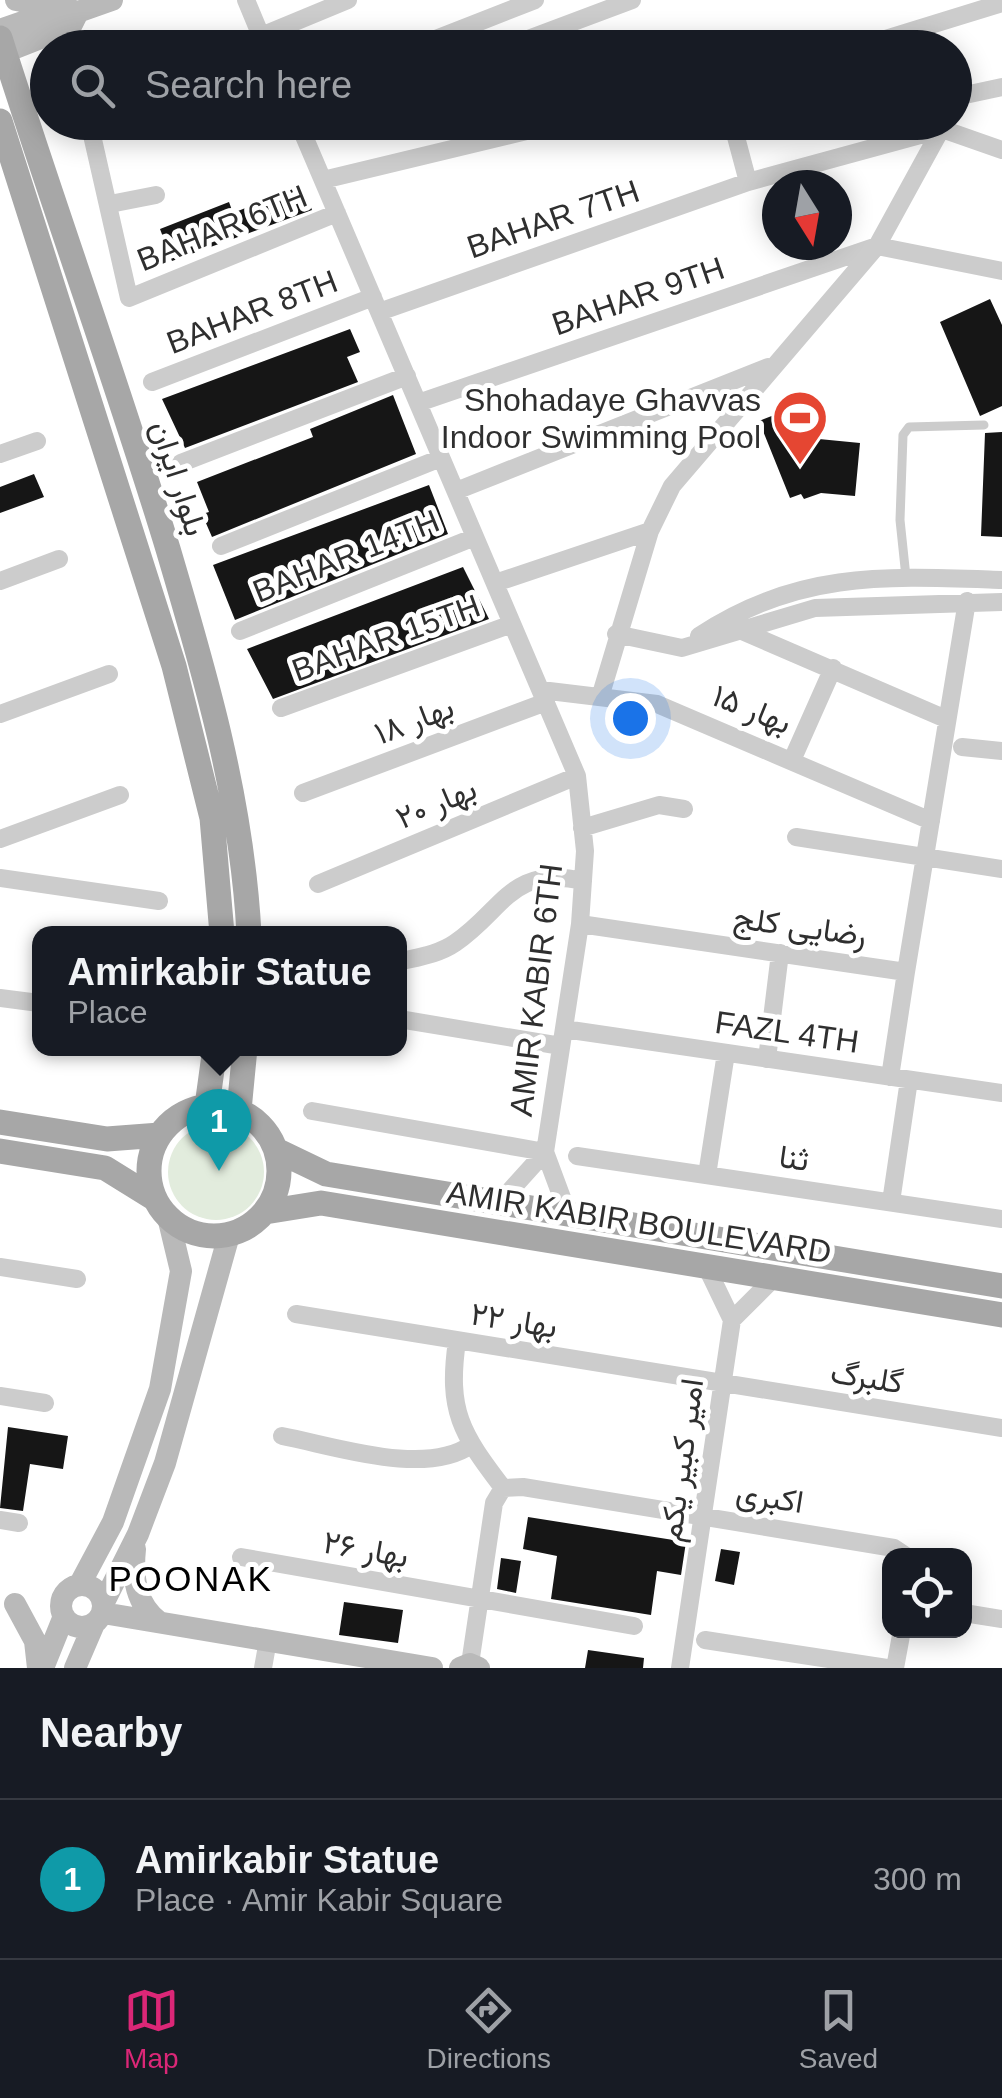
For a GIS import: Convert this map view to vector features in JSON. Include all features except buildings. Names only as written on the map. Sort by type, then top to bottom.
[{"type":"main road","points":[[16,0],[70,10]]},
{"type":"main road","points":[[1,44],[70,10],[112,0]]},
{"type":"main road","points":[[62,30],[72,26],[70,10]]},
{"type":"main road","points":[[1,44],[30,40]]},
{"type":"main road","name":"بلوار ایران","points":[[1,44],[11,114],[179,684],[212,818],[221,926]]},
{"type":"main road","points":[[11,114],[30,59]]},
{"type":"main road","name":"بلوار ایران","points":[[11,114],[150,489],[215,706],[237,812],[248,926]]},
{"type":"main road","points":[[206,1106],[214,1056]]},
{"type":"main road","points":[[239,1110],[244,1056]]},
{"type":"main road","points":[[0,1151],[105,1168],[161,1208],[186,1230],[207,1236],[249,1226],[265,1212],[280,1171],[268,1133],[239,1110],[206,1106],[172,1121],[150,1155],[149,1178],[161,1208],[181,1271],[160,1389],[113,1522],[80,1584],[64,1594],[62,1612],[40,1668]]},
{"type":"main road","points":[[0,1122],[107,1139],[160,1135]]},
{"type":"main road","name":"AMIR KABIR BOULEVARD","points":[[276,1150],[326,1174],[1002,1286]]},
{"type":"main road","name":"AMIR KABIR BOULEVARD","points":[[265,1212],[321,1203],[1002,1315]]},
{"type":"main road","points":[[75,1668],[138,1534],[187,1396],[228,1234]]},
{"type":"main road","points":[[138,1534],[134,1553],[138,1593],[146,1612],[159,1622]]},
{"type":"main road","points":[[80,1584],[96,1589],[100,1613]]},
{"type":"main road","points":[[7,1603],[62,1612],[77,1626],[100,1613],[432,1668]]},
{"type":"main road","points":[[7,1603],[34,1641],[40,1668]]},
{"type":"street","points":[[246,0],[259,30]]},
{"type":"street","points":[[288,30],[348,0]]},
{"type":"street","points":[[459,30],[535,0]]},
{"type":"street","points":[[552,30],[632,0]]},
{"type":"street","points":[[914,30],[1002,3]]},
{"type":"street","points":[[972,94],[1002,87]]},
{"type":"street","points":[[972,138],[1002,150]]},
{"type":"street","points":[[94,140],[110,204],[156,195]]},
{"type":"street","name":"AMIR KABIR 6TH","points":[[306,140],[577,776],[582,828],[580,924],[544,1152]]},
{"type":"street","points":[[323,180],[489,140]]},
{"type":"street","points":[[737,140],[748,182]]},
{"type":"street","name":"BAHAR 7TH","points":[[376,305],[748,182],[894,140]]},
{"type":"street","points":[[601,694],[650,531],[672,486],[877,246],[935,140]]},
{"type":"street","name":"BAHAR 6TH","points":[[110,204],[129,298],[337,213]]},
{"type":"street","points":[[877,246],[1002,271]]},
{"type":"street","name":"BAHAR 9TH","points":[[418,403],[877,246]]},
{"type":"street","name":"BAHAR 8TH","points":[[152,382],[376,305]]},
{"type":"street","points":[[456,491],[773,365]]},
{"type":"street","points":[[181,463],[407,376]]},
{"type":"street","points":[[0,454],[37,441]]},
{"type":"street","points":[[221,546],[442,458]]},
{"type":"street","points":[[495,583],[650,531]]},
{"type":"street","name":"BAHAR 14TH","points":[[240,631],[475,538]]},
{"type":"street","points":[[0,581],[59,559]]},
{"type":"street","points":[[682,648],[724,620],[771,598],[828,581],[1002,580]]},
{"type":"street","points":[[906,972],[968,601]]},
{"type":"street","points":[[616,634],[682,648],[815,608],[1002,602]]},
{"type":"street","name":"BAHAR 15TH","points":[[280,708],[512,624]]},
{"type":"street","points":[[742,631],[946,718]]},
{"type":"street","points":[[793,758],[833,668]]},
{"type":"street","points":[[0,714],[110,674]]},
{"type":"street","name":"بهار ۱۵","points":[[543,696],[601,694],[657,704],[793,758],[931,820]]},
{"type":"street","name":"بهار ۱۸","points":[[304,793],[543,696]]},
{"type":"street","points":[[962,747],[1002,750]]},
{"type":"street","name":"بهار ۲۰","points":[[318,884],[577,776]]},
{"type":"street","points":[[0,839],[120,795]]},
{"type":"street","points":[[582,828],[660,805],[684,809]]},
{"type":"street","points":[[796,837],[1002,869]]},
{"type":"street","points":[[407,958],[455,943],[500,899],[528,882],[560,876],[583,881]]},
{"type":"street","points":[[0,878],[159,901]]},
{"type":"street","name":"رضایی کلج","points":[[580,924],[906,972],[891,1202]]},
{"type":"street","points":[[768,1059],[780,953]]},
{"type":"street","points":[[0,998],[32,1002]]},
{"type":"street","name":"FAZL 4TH","points":[[407,1019],[726,1053],[1002,1093]]},
{"type":"street","points":[[707,1175],[726,1053]]},
{"type":"street","points":[[312,1111],[544,1152]]},
{"type":"street","points":[[499,1203],[544,1152]]},
{"type":"street","points":[[544,1152],[568,1214]]},
{"type":"street","name":"ثنا","points":[[577,1156],[1002,1219]]},
{"type":"street","points":[[706,1266],[732,1320],[775,1277]]},
{"type":"street","points":[[0,1267],[77,1279]]},
{"type":"street","name":"بهار ۲۲","points":[[296,1314],[722,1384]]},
{"type":"street","name":"امیر کبیر یکم","points":[[680,1668],[732,1320]]},
{"type":"street","points":[[457,1341],[451,1382],[454,1412],[471,1446],[504,1488],[494,1503],[470,1667]]},
{"type":"street","name":"گلبرگ","points":[[722,1384],[1002,1428]]},
{"type":"street","points":[[0,1396],[46,1403]]},
{"type":"street","points":[[282,1436],[424,1461],[448,1459],[471,1446]]},
{"type":"street","name":"اکبری","points":[[504,1488],[523,1487],[894,1548]]},
{"type":"street","name":"بهار ۲۶","points":[[241,1557],[634,1626]]},
{"type":"street","points":[[972,1614],[1002,1619]]},
{"type":"street","points":[[895,1668],[901,1638]]},
{"type":"street","points":[[263,1668],[268,1640]]},
{"type":"street","points":[[705,1640],[887,1668]]},
{"type":"lane","points":[[906,580],[900,520],[903,435],[909,426],[920,424],[984,425]]},
{"type":"green space","points":[[216,1124],[234,1128],[250,1138],[260,1154],[264,1172],[260,1190],[250,1206],[234,1216],[216,1220],[198,1216],[182,1206],[172,1190],[168,1172],[172,1154],[182,1138],[198,1128]]},
{"type":"place","name":"Shohadaye Ghavvas Indoor Swimming Pool","points":[[800,467]]},
{"type":"place","name":"Amirkabir Statue","points":[[219,1171]]},
{"type":"district","name":"POONAK","points":[[191,1579]]}]
